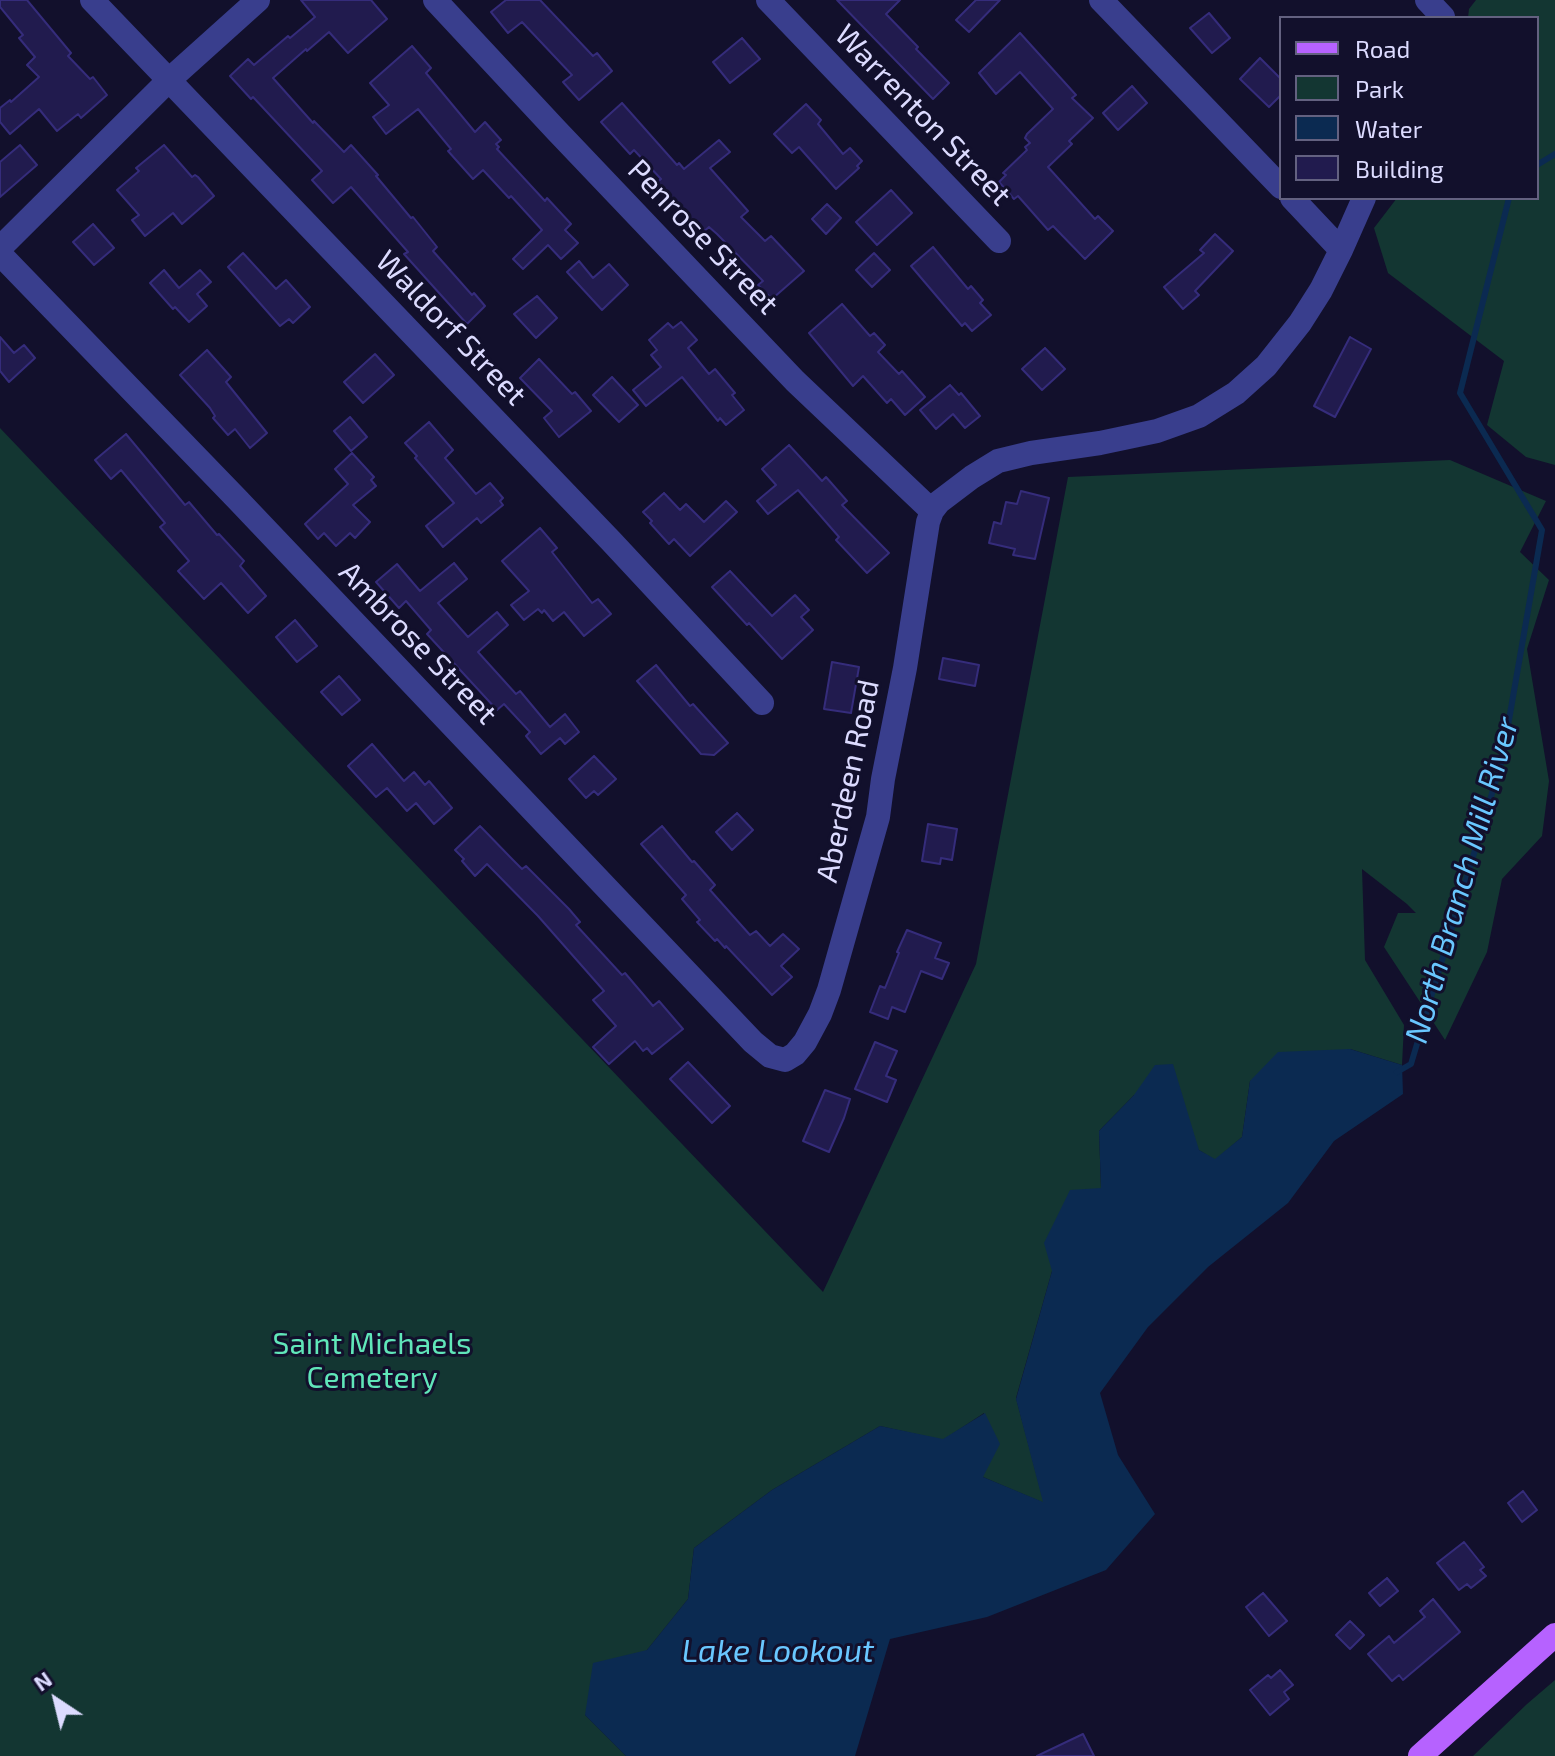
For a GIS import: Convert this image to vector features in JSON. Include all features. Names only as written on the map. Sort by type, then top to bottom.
[{"type":"main road","points":[[1420,1756],[1555,1635]]},
{"type":"street","name":"Waldorf Street","points":[[92,0],[611,541],[762,703]]},
{"type":"street","points":[[0,251],[169,80],[258,0]]},
{"type":"street","name":"Penrose Street","points":[[435,0],[795,381],[932,511]]},
{"type":"street","name":"Warrenton Street","points":[[768,0],[999,241]]},
{"type":"street","points":[[1101,0],[1279,185]]},
{"type":"street","points":[[1427,0],[1441,16]]},
{"type":"street","points":[[1294,200],[1341,250]]},
{"type":"street","points":[[932,511],[939,502],[998,461],[1138,436],[1185,422],[1212,409],[1251,380],[1279,351],[1310,309],[1363,200]]},
{"type":"street","name":"Ambrose Street","points":[[0,251],[753,1042],[780,1060],[795,1054]]},
{"type":"street","name":"Aberdeen Road","points":[[795,1054],[810,1033],[829,990],[878,817],[932,511]]},
{"type":"green space","points":[[1476,0],[1555,0],[1555,465],[1526,457],[1487,425],[1504,361],[1388,273],[1374,228],[1395,200],[1539,200],[1539,16],[1468,16]]},
{"type":"green space","name":"Saint Michaels Cemetery","points":[[0,428],[823,1292],[976,964],[1068,477],[1450,460],[1546,501],[1520,552],[1549,580],[1527,649],[1549,781],[1542,836],[1502,879],[1487,952],[1445,1040],[1384,947],[1398,913],[1416,913],[1362,869],[1365,960],[1404,1025],[1402,1065],[1350,1049],[1250,1081],[1242,1137],[1215,1160],[1134,1095],[1099,1131],[1101,1188],[1052,1271],[1016,1398],[1044,1503],[983,1477],[984,1413],[943,1440],[880,1426],[772,1490],[694,1548],[688,1599],[647,1650],[585,1715],[626,1756],[0,1756]]},
{"type":"green space","points":[[1555,1680],[1555,1756],[1473,1756],[1527,1704]]},
{"type":"water","name":"Lake Lookout","points":[[1350,1049],[1402,1065],[1403,1094],[1334,1141],[1288,1203],[1208,1267],[1148,1327],[1100,1393],[1118,1455],[1155,1514],[1106,1570],[987,1617],[890,1639],[855,1756],[626,1756],[585,1715],[593,1663],[647,1650],[688,1599],[694,1548],[772,1490],[880,1426],[943,1439],[985,1413],[1000,1444],[983,1477],[1043,1502],[1016,1399],[1052,1271],[1044,1243],[1070,1190],[1101,1188],[1099,1131],[1134,1095],[1155,1065],[1173,1064],[1199,1150],[1215,1159],[1242,1137],[1250,1081],[1278,1052]]},
{"type":"building","points":[[0,0],[27,0],[71,53],[68,56],[90,79],[93,77],[107,95],[81,118],[78,114],[57,131],[39,109],[10,134],[0,122],[0,108],[39,77],[27,65],[35,57],[19,38],[23,35],[0,7]]},
{"type":"building","points":[[301,0],[371,0],[387,19],[348,53],[329,32],[273,78],[344,152],[351,145],[437,247],[433,251],[485,306],[467,324],[404,254],[408,252],[351,187],[333,203],[312,180],[322,171],[230,76],[248,59],[254,65],[315,17]]},
{"type":"building","points":[[506,0],[540,0],[593,56],[597,53],[612,71],[579,100],[563,82],[572,75],[522,22],[508,33],[491,12]]},
{"type":"building","points":[[837,0],[900,0],[886,14],[949,83],[933,99]]},
{"type":"building","points":[[976,0],[1000,0],[969,32],[956,20]]},
{"type":"building","points":[[1209,13],[1230,38],[1212,53],[1190,28]]},
{"type":"building","points":[[1020,33],[1076,95],[1072,98],[1093,118],[1048,167],[1095,219],[1098,216],[1113,231],[1085,259],[1053,226],[1048,230],[1018,196],[1014,199],[999,182],[1006,175],[1003,173],[1027,150],[1025,147],[1030,143],[1025,138],[1027,134],[1053,109],[1020,72],[996,94],[979,73]]},
{"type":"building","points":[[742,38],[760,59],[730,83],[713,62]]},
{"type":"building","points":[[412,46],[431,68],[426,73],[475,132],[485,122],[501,140],[496,144],[497,149],[571,224],[565,230],[578,243],[561,259],[548,245],[523,269],[513,259],[542,230],[483,170],[473,179],[418,109],[386,134],[373,117],[389,105],[370,83]]},
{"type":"building","points":[[1260,58],[1279,77],[1279,97],[1269,107],[1240,79]]},
{"type":"building","points":[[1132,86],[1147,103],[1118,130],[1103,113]]},
{"type":"building","points":[[622,103],[684,169],[719,140],[730,152],[710,168],[748,211],[741,217],[765,241],[771,236],[804,271],[772,299],[758,285],[763,281],[717,234],[709,227],[701,234],[655,184],[661,179],[634,150],[630,154],[601,122]]},
{"type":"building","points":[[806,104],[821,120],[818,124],[843,154],[850,148],[862,161],[857,166],[859,168],[836,189],[799,147],[792,153],[774,134]]},
{"type":"building","points":[[20,145],[37,165],[0,197],[0,162]]},
{"type":"building","points":[[164,145],[192,177],[198,177],[214,196],[182,224],[173,213],[145,236],[132,220],[139,215],[117,190],[139,171],[136,168]]},
{"type":"building","points":[[891,190],[912,213],[877,245],[856,222]]},
{"type":"building","points":[[827,204],[841,218],[826,234],[812,219]]},
{"type":"building","points":[[93,224],[114,248],[94,265],[73,242]]},
{"type":"building","points":[[1215,234],[1233,251],[1195,291],[1199,295],[1183,309],[1164,287],[1204,253],[1200,250]]},
{"type":"building","points":[[933,247],[968,289],[971,286],[983,300],[980,303],[991,315],[972,331],[965,323],[962,326],[911,266]]},
{"type":"building","points":[[243,253],[276,289],[286,280],[310,307],[293,323],[289,319],[280,326],[228,267]]},
{"type":"building","points":[[874,253],[890,270],[872,287],[856,270]]},
{"type":"building","points":[[579,261],[593,278],[609,264],[628,285],[602,310],[567,272]]},
{"type":"building","points":[[164,270],[179,288],[200,270],[211,282],[197,294],[207,306],[189,322],[150,283]]},
{"type":"building","points":[[537,296],[557,318],[536,338],[514,314]]},
{"type":"building","points":[[842,304],[870,336],[874,333],[885,345],[878,352],[899,374],[902,371],[925,397],[905,415],[891,399],[887,403],[863,376],[853,386],[809,333]]},
{"type":"building","points":[[681,322],[697,340],[688,348],[709,374],[715,369],[735,393],[732,395],[744,410],[726,425],[720,418],[718,421],[682,377],[646,406],[633,390],[661,367],[651,355],[657,350],[649,340],[668,323],[673,328]]},
{"type":"building","points":[[0,337],[14,353],[24,345],[35,358],[9,382],[0,371]]},
{"type":"building","points":[[1350,337],[1371,349],[1335,417],[1314,406]]},
{"type":"building","points":[[1045,348],[1065,369],[1042,390],[1022,369]]},
{"type":"building","points":[[207,350],[231,377],[226,382],[267,433],[250,448],[235,429],[228,435],[213,418],[215,416],[210,408],[180,375]]},
{"type":"building","points":[[375,354],[394,375],[363,403],[344,382]]},
{"type":"building","points":[[539,359],[591,411],[559,437],[544,418],[552,411],[520,378]]},
{"type":"building","points":[[612,377],[638,405],[619,422],[593,395]]},
{"type":"building","points":[[950,385],[980,416],[965,428],[953,414],[936,429],[920,410]]},
{"type":"building","points":[[350,417],[367,437],[351,451],[334,431]]},
{"type":"building","points":[[429,422],[453,450],[445,458],[476,494],[490,483],[503,498],[500,501],[503,505],[481,523],[477,518],[443,547],[426,526],[454,503],[405,443]]},
{"type":"building","points":[[126,434],[185,505],[189,502],[244,561],[240,566],[266,596],[248,613],[221,583],[204,599],[178,571],[189,561],[160,527],[165,523],[121,470],[111,479],[95,460]]},
{"type":"building","points":[[789,445],[822,481],[826,477],[847,501],[842,505],[889,553],[867,573],[836,540],[839,537],[798,490],[768,514],[757,501],[776,485],[762,469]]},
{"type":"building","points":[[352,453],[374,477],[371,480],[376,486],[353,505],[370,522],[355,538],[350,533],[336,546],[324,533],[318,539],[305,524],[348,484],[335,469]]},
{"type":"building","points":[[1021,491],[1049,498],[1035,559],[1013,555],[1015,549],[989,543],[994,522],[1001,524],[1006,502],[1017,504]]},
{"type":"building","points":[[664,493],[680,510],[686,504],[704,522],[726,501],[737,512],[690,556],[674,539],[669,544],[643,512]]},
{"type":"building","points":[[540,528],[557,548],[552,552],[592,603],[598,599],[611,614],[584,636],[564,612],[553,621],[544,610],[542,613],[538,609],[524,620],[511,605],[529,591],[502,561]]},
{"type":"building","points":[[454,563],[467,579],[438,603],[468,637],[497,612],[508,625],[478,652],[516,694],[520,691],[550,727],[565,714],[579,732],[565,744],[560,738],[541,754],[526,736],[530,732],[504,704],[497,710],[427,634],[431,630],[406,601],[399,608],[376,582],[397,564],[420,591]]},
{"type":"building","points":[[730,571],[772,616],[795,595],[809,610],[801,617],[813,630],[782,659],[712,587]]},
{"type":"building","points":[[295,620],[317,646],[297,662],[276,637]]},
{"type":"building","points":[[943,658],[979,665],[975,686],[939,679]]},
{"type":"building","points":[[832,662],[859,667],[851,713],[824,709]]},
{"type":"building","points":[[656,665],[690,706],[693,704],[728,743],[714,755],[701,754],[637,681]]},
{"type":"building","points":[[339,676],[360,700],[342,715],[321,692]]},
{"type":"building","points":[[372,744],[404,781],[414,772],[425,785],[429,781],[452,808],[434,824],[416,803],[407,811],[387,788],[376,797],[348,766]]},
{"type":"building","points":[[594,756],[616,779],[598,795],[594,791],[586,798],[569,779]]},
{"type":"building","points":[[737,813],[753,830],[732,850],[716,832]]},
{"type":"building","points":[[928,824],[957,829],[952,860],[941,858],[940,864],[922,861]]},
{"type":"building","points":[[480,826],[522,869],[526,866],[569,909],[580,922],[576,925],[622,975],[625,973],[653,1006],[659,1001],[683,1029],[652,1054],[647,1048],[643,1051],[635,1041],[609,1064],[593,1047],[616,1026],[593,1000],[604,991],[487,864],[475,876],[455,850]]},
{"type":"building","points":[[662,826],[715,885],[710,890],[750,935],[756,931],[770,946],[783,934],[799,949],[781,966],[792,977],[772,995],[726,946],[717,939],[715,941],[697,922],[700,920],[682,899],[686,895],[641,844]]},
{"type":"building","points":[[907,930],[941,943],[935,958],[949,963],[942,979],[921,971],[905,1012],[892,1007],[888,1019],[870,1012],[880,986],[885,988]]},
{"type":"building","points":[[875,1042],[897,1051],[886,1076],[896,1080],[887,1102],[855,1089]]},
{"type":"building","points":[[688,1062],[730,1106],[712,1123],[670,1079]]},
{"type":"building","points":[[825,1090],[850,1099],[829,1152],[803,1141]]},
{"type":"building","points":[[1523,1491],[1537,1510],[1522,1522],[1508,1503]]},
{"type":"building","points":[[1464,1542],[1484,1567],[1480,1570],[1486,1576],[1471,1588],[1467,1584],[1459,1590],[1437,1563]]},
{"type":"building","points":[[1387,1578],[1398,1591],[1380,1606],[1369,1593]]},
{"type":"building","points":[[1263,1593],[1287,1621],[1269,1636],[1246,1607]]},
{"type":"building","points":[[1433,1599],[1460,1632],[1403,1680],[1399,1675],[1392,1681],[1368,1654],[1389,1636],[1394,1643],[1425,1617],[1420,1611]]},
{"type":"building","points":[[1350,1621],[1364,1635],[1350,1649],[1336,1635]]},
{"type":"building","points":[[1280,1670],[1293,1685],[1284,1692],[1289,1699],[1270,1715],[1250,1690],[1268,1675],[1271,1678]]},
{"type":"building","points":[[1083,1734],[1094,1756],[1037,1756]]},
{"type":"waterway","name":"North Branch Mill River","points":[[1539,164],[1555,154]]},
{"type":"waterway","name":"North Branch Mill River","points":[[1397,1072],[1411,1064],[1502,760],[1542,530],[1460,393],[1508,200]]}]
